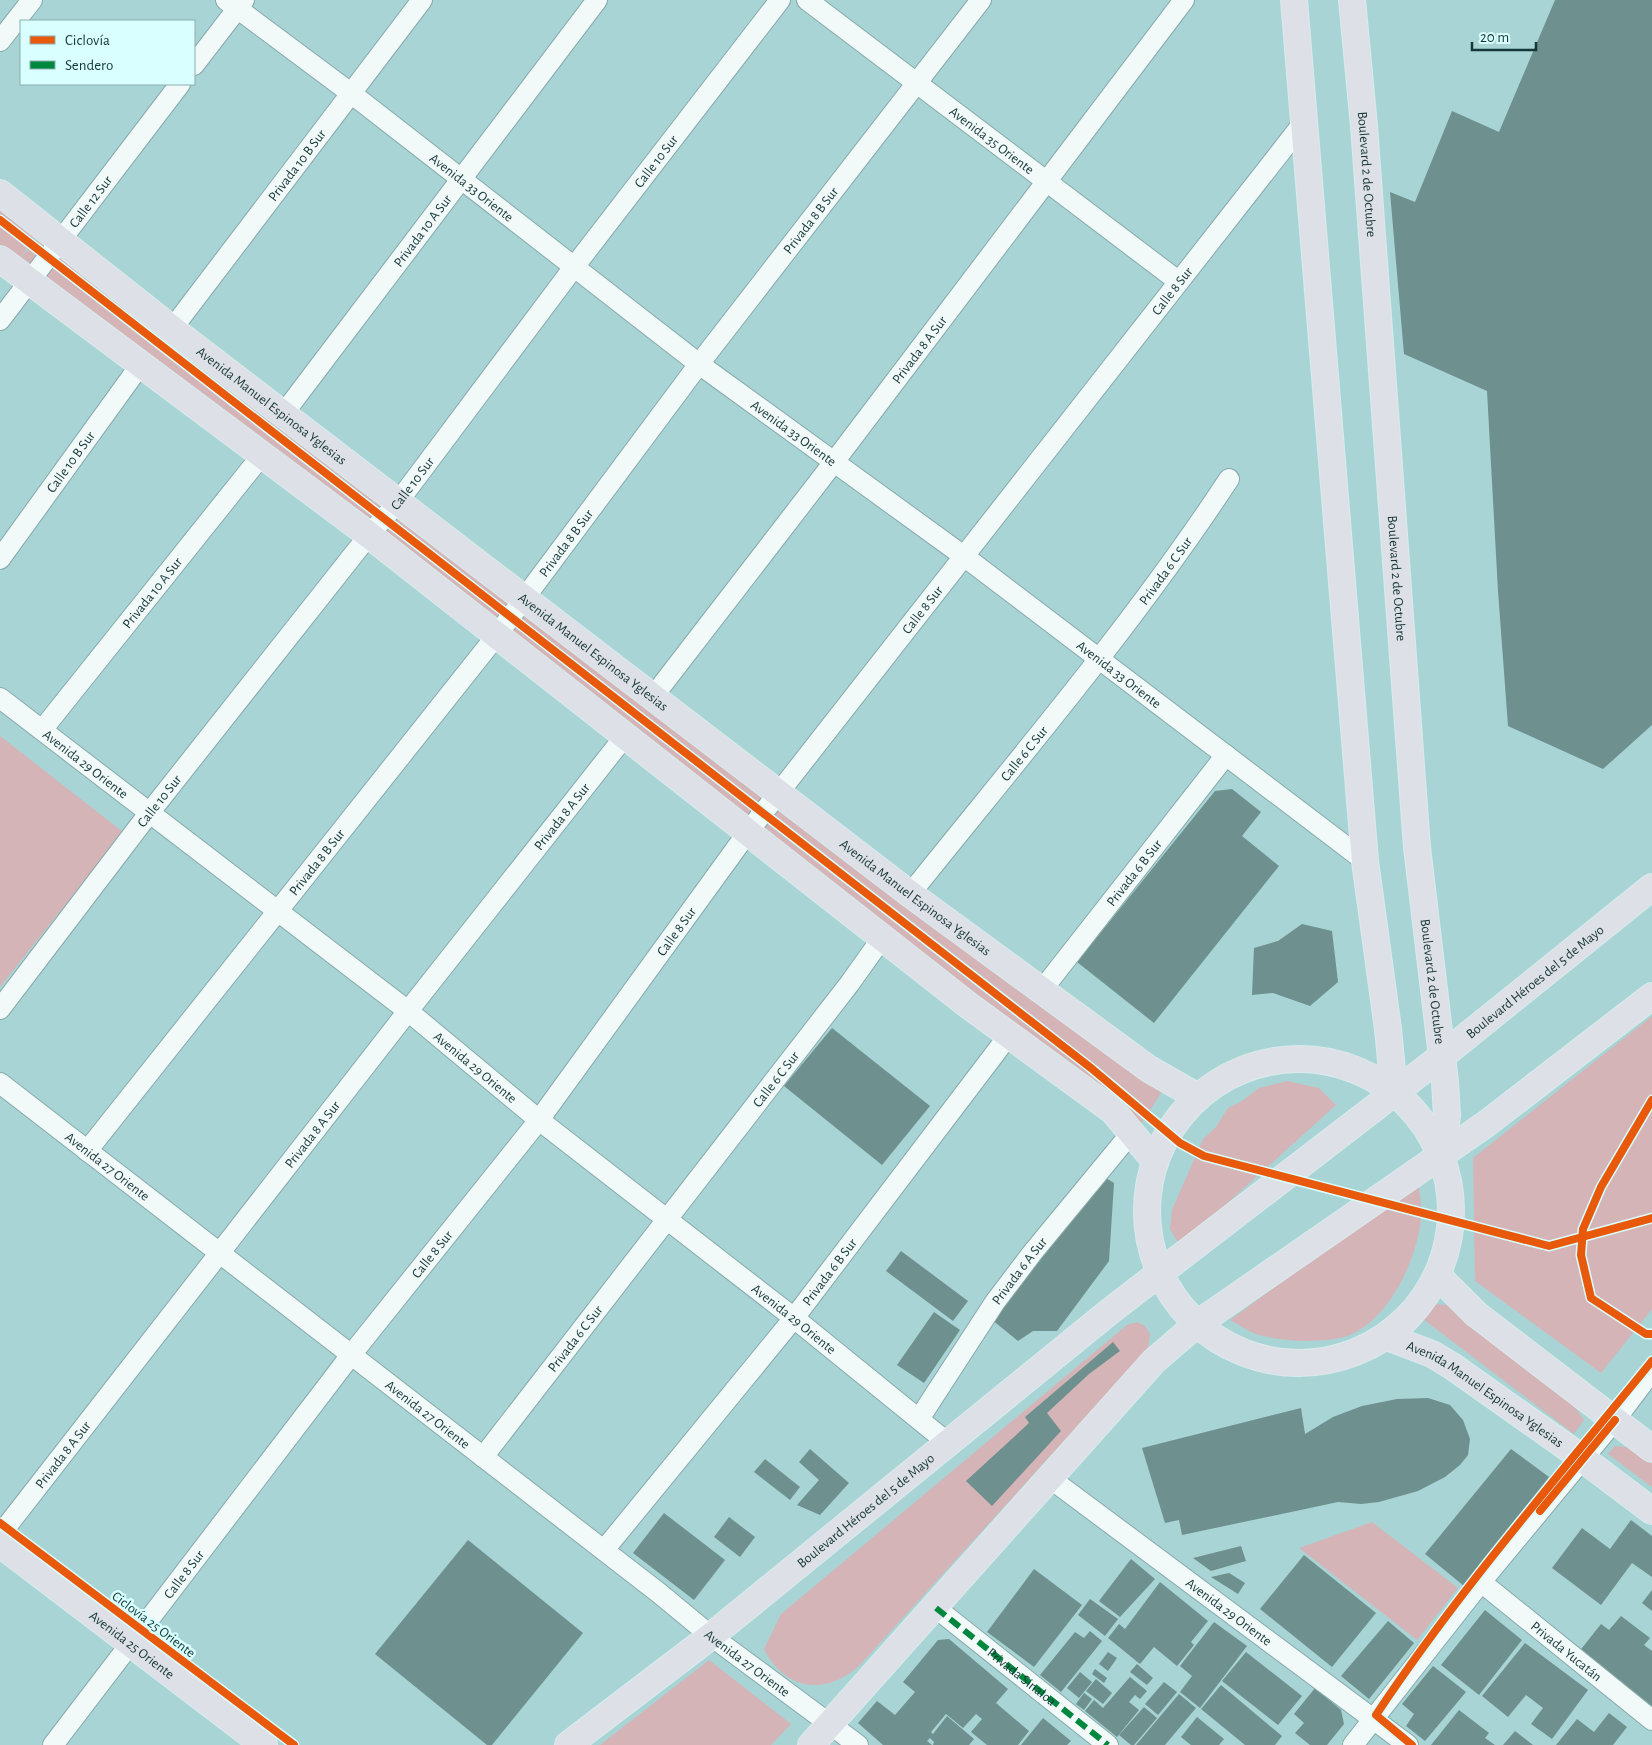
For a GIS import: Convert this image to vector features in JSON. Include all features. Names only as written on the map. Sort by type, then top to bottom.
[{"type":"main road","points":[[1294,0],[1365,861],[1388,1029],[1394,1091]]},
{"type":"main road","name":"Boulevard 2 de Octubre","points":[[1352,0],[1364,126],[1417,848],[1442,1056],[1447,1115],[1442,1155]]},
{"type":"main road","name":"Avenida Manuel Espinosa Yglesias","points":[[0,193],[172,329],[910,894],[1149,1069],[1198,1097]]},
{"type":"main road","points":[[0,259],[369,535],[882,938],[1009,1035],[1113,1111],[1155,1161]]},
{"type":"main road","name":"Boulevard Héroes del 5 de Mayo","points":[[568,1745],[711,1636],[1109,1312],[1394,1091],[1442,1056],[1652,887]]},
{"type":"main road","points":[[811,1745],[936,1608],[1154,1361],[1197,1324],[1486,1124],[1652,996]]},
{"type":"main road","points":[[1302,1059],[1343,1066],[1366,1074],[1394,1091],[1421,1119],[1442,1155],[1450,1185],[1453,1216],[1448,1247],[1438,1276],[1416,1310],[1386,1337],[1348,1355],[1324,1362],[1290,1363],[1256,1357],[1225,1344],[1197,1324],[1177,1302],[1160,1274],[1150,1247],[1147,1218],[1148,1189],[1155,1161],[1172,1126],[1198,1097],[1238,1071],[1270,1062],[1302,1059]]},
{"type":"main road","points":[[1438,1276],[1476,1314],[1652,1449]]},
{"type":"main road","name":"Avenida Manuel Espinosa Yglesias","points":[[1386,1337],[1432,1354],[1583,1459],[1652,1511]]},
{"type":"main road","name":"Avenida 25 Oriente","points":[[0,1544],[264,1745]]},
{"type":"street","points":[[0,41],[32,0]]},
{"type":"street","name":"Privada 10 B Sur","points":[[172,329],[422,0]]},
{"type":"street","name":"Privada 10 A Sur","points":[[284,414],[597,0]]},
{"type":"street","name":"Calle 10 Sur","points":[[0,1009],[150,812],[369,535],[398,502],[574,267],[780,0]]},
{"type":"street","name":"Avenida 35 Oriente","points":[[807,0],[1178,281]]},
{"type":"street","name":"Privada 8 B Sur","points":[[87,1151],[497,635],[699,364],[981,0]]},
{"type":"street","name":"Privada 8 A Sur","points":[[652,698],[834,462],[1184,0]]},
{"type":"street","points":[[195,64],[236,3]]},
{"type":"street","name":"Avenida 33 Oriente","points":[[236,3],[699,364],[965,557],[1365,861]]},
{"type":"street","name":"Calle 12 Sur","points":[[0,320],[30,282],[59,240],[179,85]]},
{"type":"street","name":"Calle 8 Sur","points":[[53,1745],[350,1355],[539,1120],[748,832],[1304,122]]},
{"type":"street","name":"Calle 10 B Sur","points":[[0,558],[141,364]]},
{"type":"street","name":"Privada 10 A Sur","points":[[42,730],[262,455]]},
{"type":"street","name":"Privada 6 C Sur","points":[[1099,658],[1194,533],[1229,479]]},
{"type":"street","name":"Calle 6 C Sur","points":[[910,894],[1099,658]]},
{"type":"street","name":"Avenida 29 Oriente","points":[[0,698],[408,1012],[539,1120],[794,1318],[948,1442]]},
{"type":"street","name":"Privada 8 A Sur","points":[[0,1535],[219,1253],[626,736]]},
{"type":"street","name":"Privada 6 B Sur","points":[[1042,990],[1226,755]]},
{"type":"street","name":"Calle 6 C Sur","points":[[667,1219],[882,938]]},
{"type":"street","name":"Privada 6 B Sur","points":[[604,1550],[794,1318],[1009,1035]]},
{"type":"street","name":"Avenida 27 Oriente","points":[[0,1083],[604,1550],[711,1636],[858,1745]]},
{"type":"street","name":"Privada 6 A Sur","points":[[919,1418],[995,1302],[1033,1252],[1132,1132]]},
{"type":"street","name":"Privada 6 C Sur","points":[[483,1457],[667,1219]]},
{"type":"street","points":[[1353,1745],[1481,1582],[1615,1420],[1652,1371]]},
{"type":"street","name":"Avenida 29 Oriente","points":[[1051,1479],[1408,1745]]},
{"type":"street","name":"Privada Yucatán","points":[[1481,1582],[1652,1720]]},
{"type":"street","name":"Privada Sinaloa","points":[[936,1608],[1108,1745]]},
{"type":"shaded area","points":[[0,203],[39,233],[20,258],[42,236],[769,794],[746,824],[0,251]]},
{"type":"shaded area","points":[[0,736],[123,832],[0,987]]},
{"type":"shaded area","points":[[783,804],[1165,1087],[1141,1124],[758,835]]},
{"type":"shaded area","points":[[1652,1016],[1652,1309],[1601,1373],[1475,1281],[1473,1158]]},
{"type":"shaded area","points":[[1287,1081],[1319,1088],[1336,1105],[1180,1246],[1170,1229],[1172,1210],[1203,1139],[1216,1127],[1228,1108],[1242,1101],[1259,1088]]},
{"type":"shaded area","points":[[1418,1181],[1421,1214],[1414,1252],[1399,1286],[1389,1301],[1364,1327],[1340,1338],[1303,1341],[1266,1337],[1249,1331],[1230,1320]]},
{"type":"shaded area","points":[[1435,1304],[1455,1306],[1560,1386],[1584,1420],[1574,1434],[1423,1319]]},
{"type":"shaded area","points":[[1137,1322],[1145,1326],[1150,1334],[1148,1349],[860,1665],[847,1675],[820,1685],[795,1681],[783,1674],[764,1649],[781,1614],[1127,1325]]},
{"type":"shaded area","points":[[1615,1446],[1635,1448],[1652,1461],[1652,1487],[1608,1454]]},
{"type":"shaded area","points":[[1372,1522],[1458,1588],[1417,1640],[1299,1548]]},
{"type":"shaded area","points":[[709,1660],[791,1724],[771,1745],[600,1745]]},
{"type":"building","points":[[1555,0],[1652,0],[1652,725],[1603,769],[1508,726],[1498,591],[1487,391],[1404,354],[1390,192],[1415,202],[1452,111],[1499,132]]},
{"type":"building","points":[[1232,789],[1261,812],[1242,836],[1279,866],[1154,1023],[1077,962],[1215,791]]},
{"type":"building","points":[[1302,924],[1332,931],[1338,982],[1310,1006],[1273,993],[1252,995],[1254,948],[1278,941]]},
{"type":"building","points":[[832,1028],[930,1106],[882,1165],[784,1086]]},
{"type":"building","points":[[1106,1178],[1114,1183],[1109,1261],[1057,1331],[1033,1331],[1018,1341],[991,1319]]},
{"type":"building","points":[[901,1251],[968,1301],[953,1321],[886,1271]]},
{"type":"building","points":[[934,1312],[960,1330],[924,1383],[897,1365]]},
{"type":"building","points":[[1113,1342],[1120,1351],[1089,1374],[1047,1413],[1061,1431],[992,1506],[966,1481],[1029,1423],[1025,1417]]},
{"type":"building","points":[[1428,1398],[1450,1405],[1463,1420],[1470,1439],[1468,1455],[1460,1465],[1445,1477],[1418,1491],[1379,1502],[1361,1504],[1338,1502],[1182,1535],[1179,1520],[1165,1523],[1142,1448],[1301,1408],[1305,1434],[1333,1417],[1362,1406],[1397,1399]]},
{"type":"building","points":[[810,1449],[849,1483],[820,1515],[797,1505],[819,1480],[799,1462]]},
{"type":"building","points":[[1511,1449],[1549,1477],[1464,1586],[1425,1554]]},
{"type":"building","points":[[765,1459],[800,1487],[790,1500],[754,1472]]},
{"type":"building","points":[[664,1513],[725,1560],[694,1600],[633,1553]]},
{"type":"building","points":[[729,1517],[755,1537],[740,1557],[714,1537]]},
{"type":"building","points":[[1631,1520],[1652,1536],[1652,1577],[1632,1563],[1601,1605],[1552,1568],[1582,1528],[1610,1549]]},
{"type":"building","points":[[468,1540],[583,1633],[492,1745],[487,1745],[375,1654]]},
{"type":"building","points":[[1241,1546],[1246,1561],[1211,1571],[1193,1558]]},
{"type":"building","points":[[1304,1555],[1376,1613],[1332,1667],[1260,1609]]},
{"type":"building","points":[[1131,1559],[1155,1579],[1120,1617],[1099,1601]]},
{"type":"building","points":[[1034,1569],[1082,1605],[1034,1667],[987,1632]]},
{"type":"building","points":[[1229,1573],[1245,1583],[1238,1594],[1211,1577]]},
{"type":"building","points":[[1160,1582],[1208,1621],[1191,1642],[1194,1645],[1177,1666],[1154,1647],[1140,1664],[1108,1638],[1119,1624],[1125,1629]]},
{"type":"building","points":[[1652,1590],[1652,1611],[1642,1603]]},
{"type":"building","points":[[1090,1599],[1118,1619],[1105,1636],[1078,1615]]},
{"type":"building","points":[[1485,1610],[1522,1640],[1479,1695],[1441,1665]]},
{"type":"building","points":[[1621,1616],[1650,1638],[1644,1645],[1652,1651],[1652,1709],[1578,1653],[1601,1624],[1609,1630]]},
{"type":"building","points":[[1388,1621],[1414,1643],[1369,1699],[1341,1676]]},
{"type":"building","points":[[1214,1622],[1247,1646],[1200,1708],[1180,1692],[1192,1676],[1180,1666]]},
{"type":"building","points":[[1090,1631],[1102,1641],[1061,1692],[1040,1675],[1075,1632],[1084,1638]]},
{"type":"building","points":[[949,1639],[1008,1689],[996,1703],[1029,1731],[1018,1745],[987,1745],[971,1732],[982,1719],[976,1714],[963,1728],[946,1714],[931,1732],[933,1734],[947,1716],[974,1739],[969,1745],[933,1745],[934,1742],[930,1738],[927,1741],[932,1745],[883,1745],[858,1723],[877,1701],[895,1715],[915,1692],[903,1682],[938,1640]]},
{"type":"building","points":[[1525,1643],[1588,1690],[1552,1739],[1531,1724],[1543,1708],[1526,1695],[1508,1717],[1482,1696]]},
{"type":"building","points":[[1108,1652],[1117,1658],[1108,1671],[1099,1664]]},
{"type":"building","points":[[1246,1652],[1302,1696],[1278,1725],[1222,1681]]},
{"type":"building","points":[[1137,1664],[1153,1678],[1147,1685],[1130,1672]]},
{"type":"building","points":[[1433,1666],[1466,1692],[1425,1741],[1406,1726],[1414,1714],[1402,1704]]},
{"type":"building","points":[[1095,1669],[1107,1678],[1104,1683],[1092,1674]]},
{"type":"building","points":[[1080,1672],[1092,1682],[1079,1698],[1067,1688]]},
{"type":"building","points":[[1130,1677],[1147,1691],[1140,1699],[1135,1695],[1129,1702],[1139,1710],[1117,1737],[1085,1711],[1094,1700],[1103,1708]]},
{"type":"building","points":[[1096,1679],[1112,1693],[1103,1704],[1086,1691]]},
{"type":"building","points":[[1164,1682],[1177,1692],[1158,1715],[1145,1704]]},
{"type":"building","points":[[1221,1685],[1282,1736],[1275,1745],[1245,1745],[1201,1709]]},
{"type":"building","points":[[1315,1688],[1341,1710],[1344,1724],[1327,1745],[1310,1745],[1295,1733],[1304,1723],[1294,1714]]},
{"type":"building","points":[[1084,1693],[1092,1699],[1084,1710],[1076,1704]]},
{"type":"building","points":[[1179,1694],[1196,1708],[1165,1745],[1136,1745]]},
{"type":"building","points":[[1144,1707],[1157,1718],[1134,1745],[1131,1745],[1119,1735]]},
{"type":"building","points":[[1459,1710],[1489,1733],[1485,1738],[1495,1745],[1431,1745]]},
{"type":"building","points":[[1609,1713],[1627,1727],[1613,1745],[1556,1745],[1577,1719],[1594,1732]]},
{"type":"building","points":[[1197,1717],[1224,1739],[1219,1745],[1191,1745],[1181,1737]]},
{"type":"building","points":[[1043,1718],[1071,1741],[1067,1745],[1021,1745]]},
{"type":"building","points":[[1515,1731],[1533,1745],[1503,1745]]},
{"type":"marked path","points":[[936,1608],[1108,1745]]},
{"type":"cycle path","points":[[0,220],[1091,1068],[1180,1143],[1204,1156],[1549,1246],[1652,1218]]},
{"type":"cycle path","points":[[1652,1100],[1601,1187],[1583,1229],[1581,1255],[1591,1298],[1646,1334],[1652,1334]]},
{"type":"cycle path","points":[[1412,1745],[1376,1715],[1441,1623],[1475,1579],[1652,1361]]},
{"type":"cycle path","points":[[1540,1511],[1615,1420]]},
{"type":"cycle path","name":"Ciclovía 25 Oriente","points":[[0,1523],[294,1745]]}]
